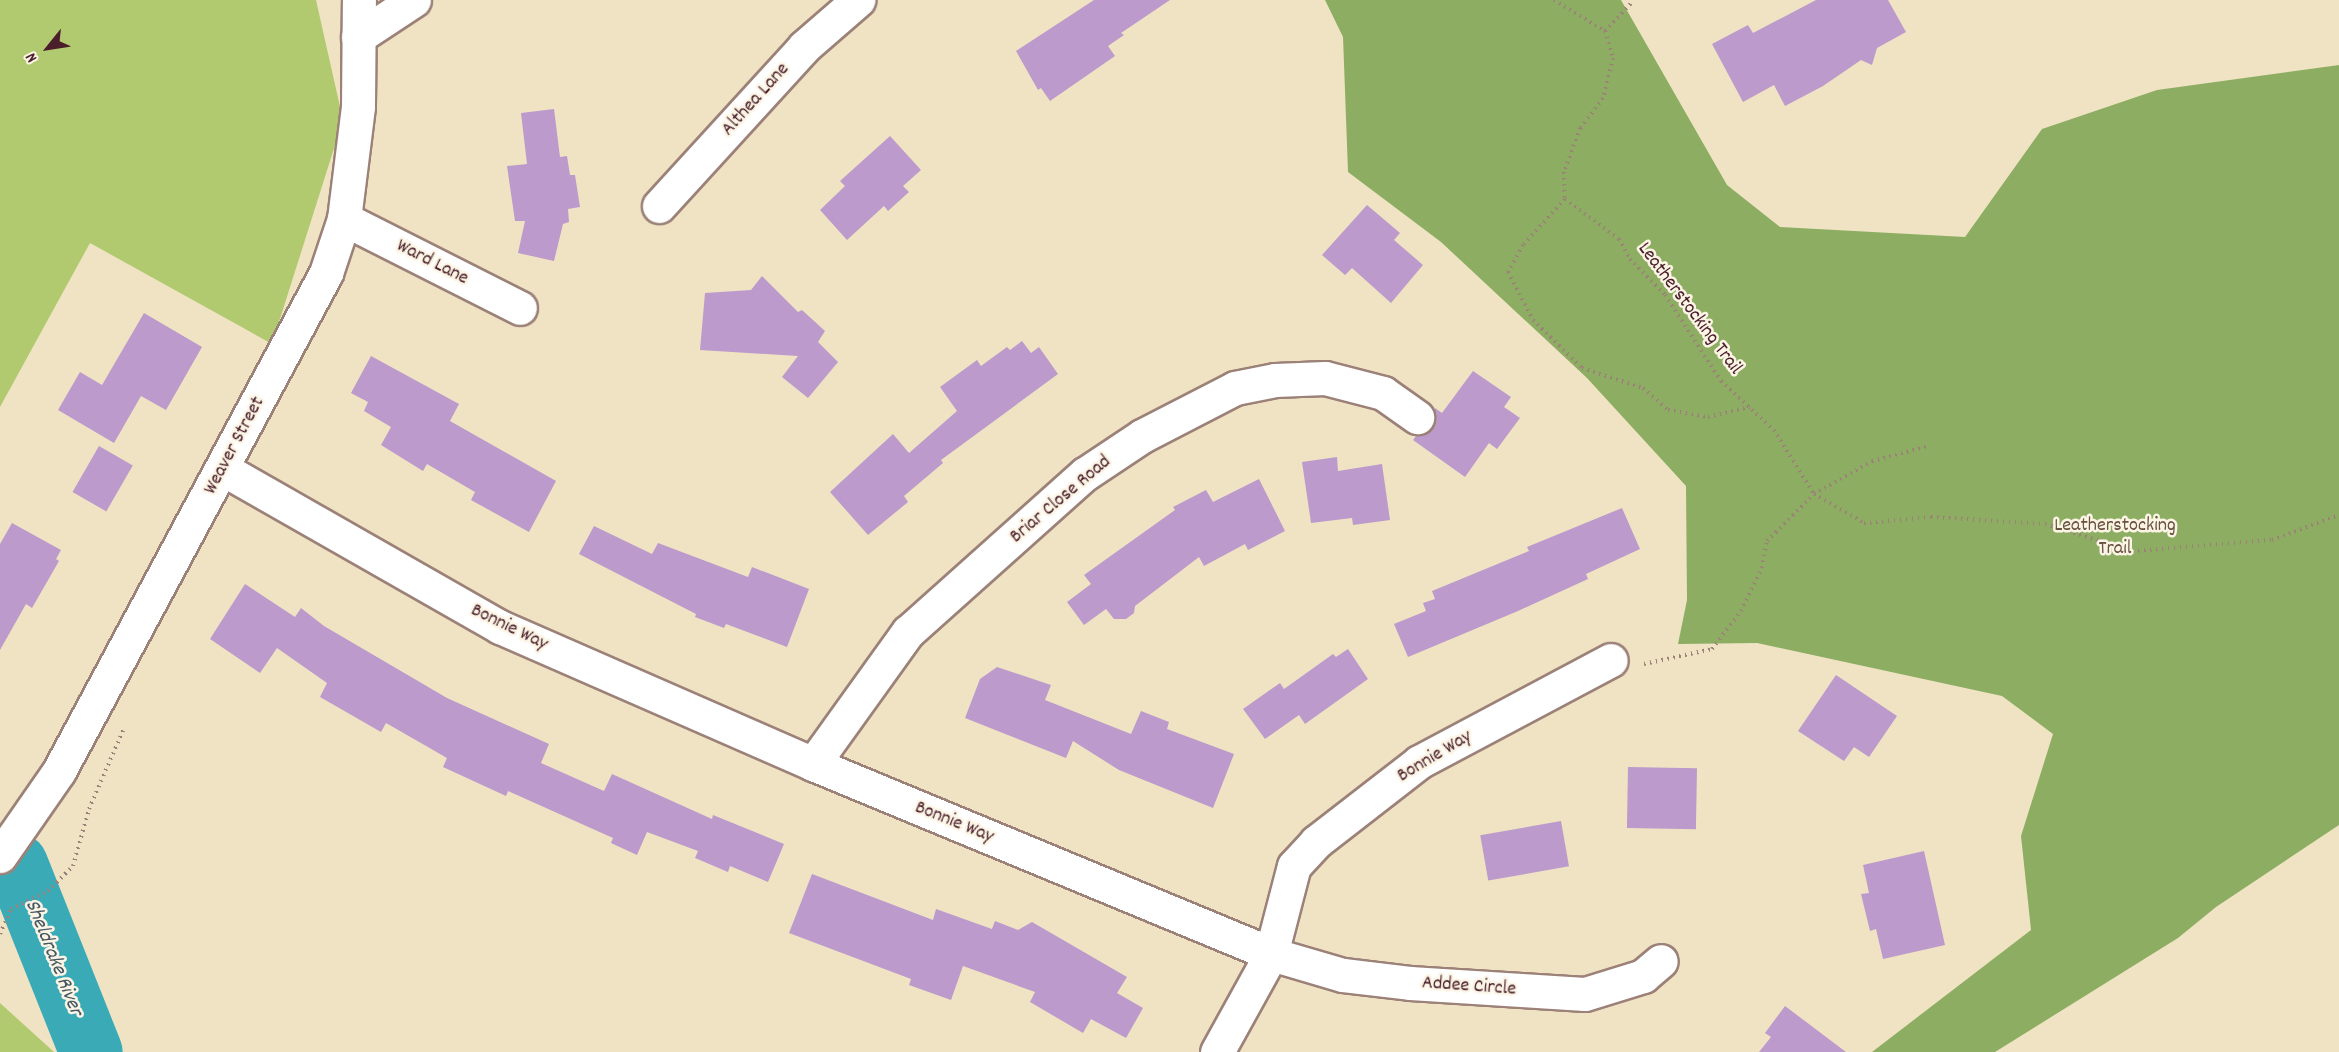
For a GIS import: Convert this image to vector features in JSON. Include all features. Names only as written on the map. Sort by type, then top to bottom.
[{"type":"street","name":"Weaver Street","points":[[0,856],[59,771],[223,469],[326,273],[344,219],[358,106],[359,0]]},
{"type":"street","points":[[358,36],[414,0]]},
{"type":"street","name":"Althea Lane","points":[[659,206],[804,47],[858,0]]},
{"type":"street","name":"Ward Lane","points":[[344,219],[520,308]]},
{"type":"street","name":"Briar Close Road","points":[[813,765],[908,632],[1085,474],[1142,436],[1235,388],[1275,380],[1325,378],[1383,393],[1418,417]]},
{"type":"street","name":"Bonnie Way","points":[[223,469],[500,627],[813,765],[1271,954],[1294,866],[1316,842],[1419,762],[1624,662]]},
{"type":"street","points":[[1217,1052],[1271,954]]},
{"type":"street","name":"Addee Circle","points":[[1271,954],[1343,975],[1410,983],[1585,994],[1643,976],[1661,960]]},
{"type":"path","points":[[1554,0],[1605,31],[1613,58],[1603,98],[1580,128],[1563,171],[1565,199],[1524,245],[1508,272],[1533,320],[1582,368],[1643,388],[1668,410],[1708,417],[1750,407]]},
{"type":"path","points":[[1605,31],[1634,0]]},
{"type":"path","name":"Leatherstocking Trail","points":[[1565,199],[1619,238],[1630,259],[1665,295],[1721,381],[1774,430],[1814,494],[1864,523],[1931,517],[2045,524],[2132,551],[2272,540],[2339,514]]},
{"type":"path","points":[[1624,662],[1712,649],[1741,611],[1762,568],[1767,541],[1814,494],[1872,461],[1929,446]]},
{"type":"path","points":[[0,934],[11,909],[48,891],[73,866],[89,809],[129,718]]},
{"type":"green space","points":[[0,0],[316,0],[343,120],[272,344],[90,243],[0,407]]},
{"type":"green space","name":"Leatherstocking Trail","points":[[1325,0],[1621,0],[1727,185],[1780,227],[1965,237],[2042,129],[2157,90],[2339,65],[2339,825],[2216,907],[2178,938],[1995,1052],[1872,1052],[2031,930],[2021,836],[2053,734],[2002,696],[1757,643],[1678,644],[1687,600],[1686,486],[1587,378],[1441,242],[1348,172],[1343,37]]},
{"type":"green space","points":[[0,1003],[54,1052],[0,1052]]},
{"type":"building","points":[[1094,0],[1170,0],[1121,33],[1124,35],[1108,46],[1115,56],[1050,101],[1041,88],[1038,90],[1016,51]]},
{"type":"building","points":[[1816,0],[1888,0],[1906,32],[1877,48],[1872,65],[1861,60],[1823,86],[1785,106],[1774,85],[1743,102],[1712,44],[1748,25],[1753,33]]},
{"type":"building","points":[[554,109],[560,157],[567,156],[570,175],[575,175],[580,207],[568,209],[569,222],[563,224],[554,261],[518,253],[525,221],[515,221],[507,166],[527,164],[521,113]]},
{"type":"building","points":[[890,136],[921,170],[903,186],[909,192],[888,211],[884,206],[847,240],[820,210],[845,186],[840,181]]},
{"type":"building","points":[[1367,205],[1400,233],[1394,240],[1423,265],[1391,303],[1352,268],[1345,275],[1322,255]]},
{"type":"building","points":[[762,276],[798,312],[802,310],[825,331],[818,342],[838,362],[808,398],[782,377],[798,356],[700,350],[705,293],[751,290]]},
{"type":"building","points":[[144,313],[202,347],[166,410],[141,396],[114,443],[58,410],[80,372],[102,385]]},
{"type":"building","points":[[1022,341],[1031,353],[1039,347],[1058,374],[941,460],[943,463],[904,496],[908,502],[868,535],[830,492],[893,434],[909,453],[957,411],[940,387],[977,360],[981,366],[1007,347],[1010,350]]},
{"type":"building","points":[[371,356],[459,404],[450,421],[556,481],[529,532],[471,500],[475,492],[427,464],[423,471],[381,445],[391,427],[364,411],[368,402],[351,393]]},
{"type":"building","points":[[1473,371],[1511,397],[1504,407],[1520,418],[1497,449],[1489,443],[1465,477],[1413,440],[1432,428],[1435,408],[1442,413]]},
{"type":"building","points":[[99,446],[133,466],[106,511],[72,492]]},
{"type":"building","points":[[1337,457],[1338,471],[1382,464],[1390,520],[1353,525],[1352,518],[1311,523],[1302,462]]},
{"type":"building","points":[[1259,479],[1285,531],[1248,550],[1245,544],[1204,566],[1199,557],[1135,606],[1134,613],[1126,619],[1114,619],[1106,609],[1084,625],[1067,602],[1091,584],[1084,575],[1175,510],[1173,507],[1206,490],[1213,502]]},
{"type":"building","points":[[1622,508],[1640,549],[1586,574],[1588,579],[1408,657],[1394,624],[1426,611],[1423,603],[1435,599],[1432,591],[1529,551],[1527,547]]},
{"type":"building","points":[[12,523],[61,550],[56,559],[59,561],[32,608],[26,604],[0,650],[0,544]]},
{"type":"building","points":[[594,526],[652,554],[658,543],[748,577],[752,567],[809,589],[787,647],[726,624],[724,628],[695,617],[696,614],[579,554]]},
{"type":"building","points":[[245,584],[295,617],[301,608],[324,626],[447,698],[549,744],[541,763],[604,791],[612,774],[712,819],[713,815],[784,844],[768,882],[730,866],[728,872],[695,858],[698,851],[647,832],[637,855],[611,843],[613,838],[508,791],[506,796],[443,767],[447,758],[386,723],[381,732],[320,697],[327,683],[277,648],[260,673],[210,639]]},
{"type":"building","points":[[1348,649],[1368,679],[1305,724],[1299,715],[1265,739],[1243,709],[1280,683],[1284,689],[1333,654],[1336,657]]},
{"type":"building","points":[[997,667],[1051,685],[1045,700],[1131,734],[1141,711],[1169,722],[1167,729],[1234,754],[1213,808],[1119,770],[1073,741],[1066,758],[965,718],[980,679]]},
{"type":"building","points":[[1836,675],[1897,716],[1869,757],[1854,747],[1844,761],[1798,731]]},
{"type":"building","points":[[1628,767],[1697,768],[1696,829],[1627,828]]},
{"type":"building","points":[[1561,821],[1569,866],[1488,881],[1480,835]]},
{"type":"building","points":[[1924,851],[1945,945],[1883,959],[1876,929],[1870,931],[1861,894],[1869,893],[1863,865]]},
{"type":"building","points":[[812,874],[933,920],[936,909],[992,929],[995,921],[1018,930],[1032,922],[1127,977],[1117,993],[1143,1008],[1126,1038],[1091,1019],[1083,1033],[1030,1002],[1035,992],[963,966],[951,1000],[909,985],[911,979],[789,933]]},
{"type":"building","points":[[1785,1006],[1846,1052],[1759,1052],[1771,1037],[1765,1033]]},
{"type":"waterway","name":"Sheldrake River","points":[[16,864],[91,1052]]}]
